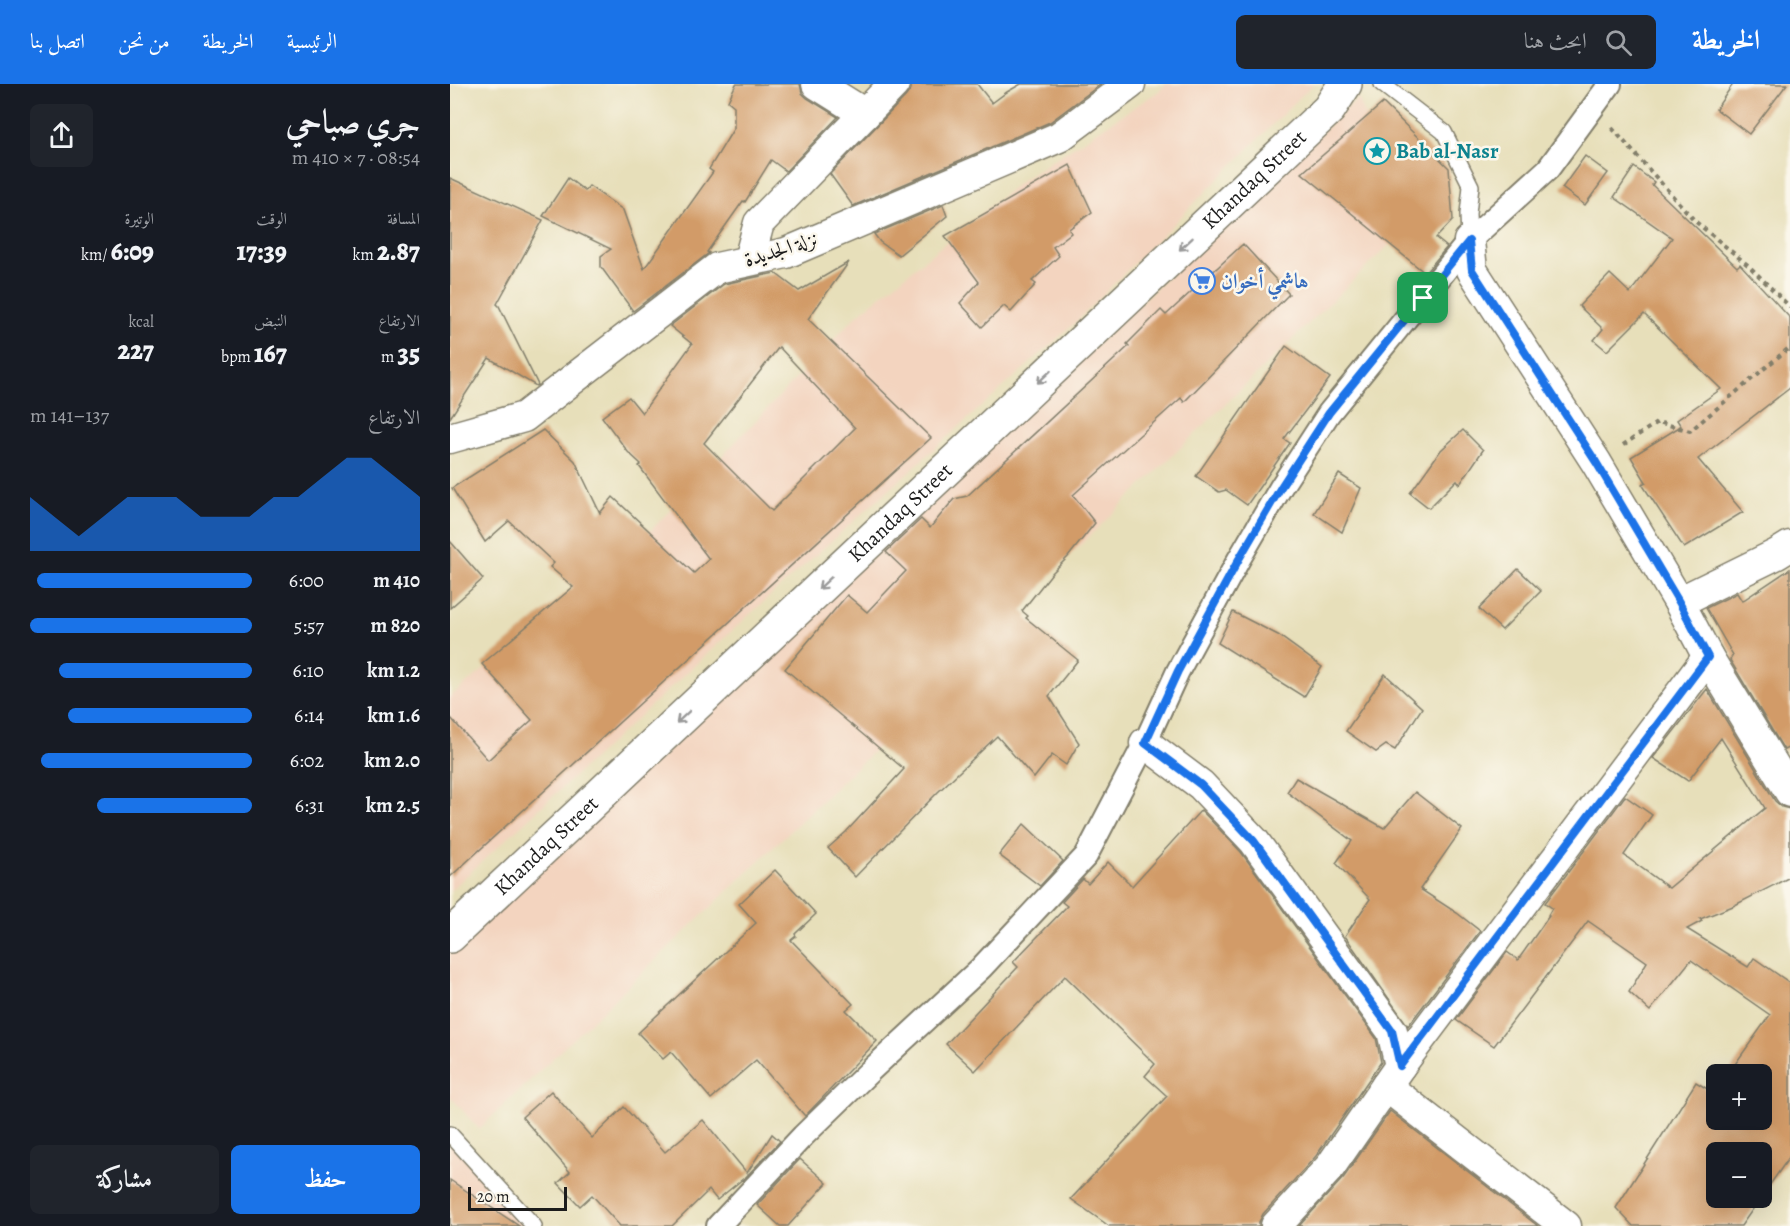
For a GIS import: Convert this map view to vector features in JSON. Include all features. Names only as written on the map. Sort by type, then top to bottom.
[{"type":"main road","name":"Khandaq Street","points":[[450,936],[1329,109],[1345,84]]},
{"type":"street","points":[[817,84],[866,114]]},
{"type":"street","points":[[749,260],[759,222],[894,84]]},
{"type":"street","name":"نزلة الجديدة","points":[[450,438],[524,417],[717,267],[786,253],[1059,137],[1130,84]]},
{"type":"street","points":[[718,1226],[870,1071],[981,969],[1086,856],[1145,743],[1178,671],[1239,559],[1281,487],[1329,413],[1469,241],[1548,169],[1610,84]]},
{"type":"street","points":[[1469,241],[1472,270],[1596,462],[1679,602],[1708,657],[1790,792]]},
{"type":"street","points":[[1679,602],[1777,555],[1790,546]]},
{"type":"street","points":[[1276,1226],[1330,1167],[1393,1076],[1708,657]]},
{"type":"street","points":[[1145,743],[1201,785],[1254,841],[1392,1031],[1393,1076],[1566,1226]]},
{"type":"lane","points":[[1382,84],[1444,132],[1471,186],[1468,214],[1469,241]]},
{"type":"lane","points":[[450,1134],[534,1226]]},
{"type":"path","points":[[1593,107],[1696,222],[1749,266],[1790,307]]},
{"type":"path","points":[[1596,462],[1658,422],[1690,431],[1790,347]]},
{"type":"shaded area","points":[[1166,84],[1313,84],[1076,322],[760,605],[450,891],[450,697],[634,548],[856,316],[1021,181],[1159,91]]},
{"type":"shaded area","points":[[1358,98],[1412,223],[1068,557],[905,721],[479,1129],[450,1096],[450,954]]},
{"type":"shaded area","points":[[450,1142],[530,1226],[450,1226]]},
{"type":"building","points":[[736,84],[800,84],[802,93],[807,98],[838,117],[786,171],[771,160],[745,202],[743,201],[707,252],[709,253],[633,311],[601,267],[601,256],[611,249],[543,216],[568,178],[585,191],[589,186],[623,210],[644,269],[713,172],[709,169],[734,128],[734,106],[728,101]]},
{"type":"building","points":[[911,84],[977,84],[992,103],[1021,84],[1101,84],[1050,122],[853,206],[830,174],[906,96],[911,89]]},
{"type":"building","points":[[1733,84],[1787,84],[1749,134],[1716,109]]},
{"type":"building","points":[[1383,103],[1449,168],[1453,220],[1436,238],[1447,247],[1425,273],[1302,173]]},
{"type":"building","points":[[1585,156],[1608,173],[1585,205],[1562,188]]},
{"type":"building","points":[[1070,165],[1092,212],[1069,229],[1071,233],[1053,247],[1059,256],[1032,281],[1036,284],[1011,312],[1004,306],[982,327],[960,303],[979,282],[945,236]]},
{"type":"building","points":[[1634,167],[1654,182],[1652,185],[1737,267],[1740,264],[1790,318],[1790,388],[1698,459],[1743,512],[1684,548],[1642,484],[1646,482],[1631,457],[1681,426],[1677,420],[1721,389],[1644,314],[1607,351],[1594,340],[1603,329],[1579,306],[1610,274],[1630,293],[1672,238],[1614,197]]},
{"type":"building","points":[[450,178],[543,220],[497,304],[538,385],[536,386],[489,358],[450,418]]},
{"type":"building","points":[[943,205],[947,216],[899,255],[880,242],[874,234]]},
{"type":"building","points":[[1243,244],[1289,294],[1184,402],[1181,398],[1073,495],[1095,523],[1022,611],[1028,616],[1026,618],[1078,660],[1049,696],[1079,743],[1066,765],[1052,755],[1034,778],[997,736],[938,792],[855,877],[828,848],[846,832],[904,769],[785,669],[847,595],[867,612],[906,571],[886,552],[921,519],[930,528],[954,499],[967,496],[1129,346],[1127,344],[1161,310],[1166,315]]},
{"type":"building","points":[[849,262],[808,319],[931,438],[450,877],[450,717],[488,760],[532,720],[482,664],[573,587],[550,567],[554,563],[509,521],[485,542],[452,488],[543,430],[575,461],[600,513],[613,497],[694,573],[709,559],[639,466],[641,464],[628,452],[602,417],[629,397],[642,413],[692,344],[670,326],[724,284],[775,273],[799,291]],"holes":[[[779,347],[855,428],[772,511],[704,443]]]},
{"type":"building","points":[[1286,346],[1330,378],[1284,439],[1290,443],[1247,505],[1226,490],[1219,492],[1196,476]]},
{"type":"building","points":[[1463,430],[1483,450],[1460,484],[1457,480],[1429,508],[1410,493],[1441,450]]},
{"type":"building","points":[[1339,474],[1361,488],[1342,532],[1314,513]]},
{"type":"building","points":[[450,541],[483,579],[450,608]]},
{"type":"building","points":[[1518,569],[1541,591],[1502,630],[1479,609]]},
{"type":"building","points":[[1790,569],[1790,747],[1784,750],[1730,660],[1733,655],[1706,608],[1737,593],[1742,601]]},
{"type":"building","points":[[1233,612],[1278,635],[1322,667],[1304,697],[1218,643]]},
{"type":"building","points":[[1385,674],[1422,708],[1395,750],[1386,745],[1376,752],[1346,731]]},
{"type":"building","points":[[1707,689],[1775,801],[1782,807],[1790,809],[1790,877],[1733,906],[1700,919],[1702,921],[1687,929],[1748,967],[1754,958],[1790,983],[1790,1156],[1772,1182],[1772,1142],[1706,1142],[1706,1208],[1754,1208],[1741,1226],[1633,1226],[1616,1208],[1696,1082],[1706,1088],[1706,1130],[1772,1130],[1772,1064],[1735,1064],[1770,1015],[1691,960],[1650,1011],[1629,992],[1647,962],[1588,921],[1494,1046],[1456,1020],[1507,952],[1518,960],[1549,916],[1552,908],[1545,903],[1625,796],[1652,815],[1624,855],[1669,888],[1765,808],[1721,738],[1688,781],[1653,758]]},
{"type":"building","points":[[1296,778],[1384,828],[1415,792],[1462,829],[1420,889],[1480,931],[1408,1026],[1345,936],[1370,899],[1336,863],[1352,841],[1287,792]]},
{"type":"building","points":[[1201,810],[1241,852],[1376,1038],[1381,1062],[1316,1156],[1263,1214],[1259,1226],[1109,1226],[1071,1199],[1167,1096],[1145,1076],[1155,1064],[1065,976],[975,1071],[946,1044],[1018,967],[1013,962],[1067,906],[1062,902],[1083,879],[1088,884],[1108,862],[1132,886]]},
{"type":"building","points":[[1024,824],[1063,861],[1040,886],[999,855]]},
{"type":"building","points":[[775,870],[816,914],[791,940],[853,1004],[846,1010],[877,1041],[805,1116],[756,1060],[711,1099],[671,1052],[663,1059],[638,1033],[756,923],[739,904]]},
{"type":"building","points":[[551,1091],[592,1138],[624,1107],[665,1152],[703,1120],[747,1173],[772,1134],[780,1141],[742,1181],[744,1178],[717,1200],[709,1190],[672,1226],[620,1226],[592,1195],[580,1206],[558,1183],[570,1172],[522,1117]]},
{"type":"building","points":[[1390,1111],[1538,1226],[1299,1226],[1344,1177]]},
{"type":"building","points":[[800,1159],[827,1183],[788,1226],[780,1226],[757,1205]]},
{"type":"building","points":[[450,1180],[519,1226],[450,1226]]},
{"type":"place","name":"Bab al-Nasr","points":[[1377,151]]},
{"type":"place","name":"هاشمي أخوان","points":[[1202,281]]},
{"type":"route","points":[[1469,241],[1472,270],[1596,462],[1679,602],[1708,657],[1400,1066],[1392,1031],[1254,841],[1201,785],[1145,743],[1178,671],[1281,487],[1329,413],[1423,298],[1469,241]]}]
